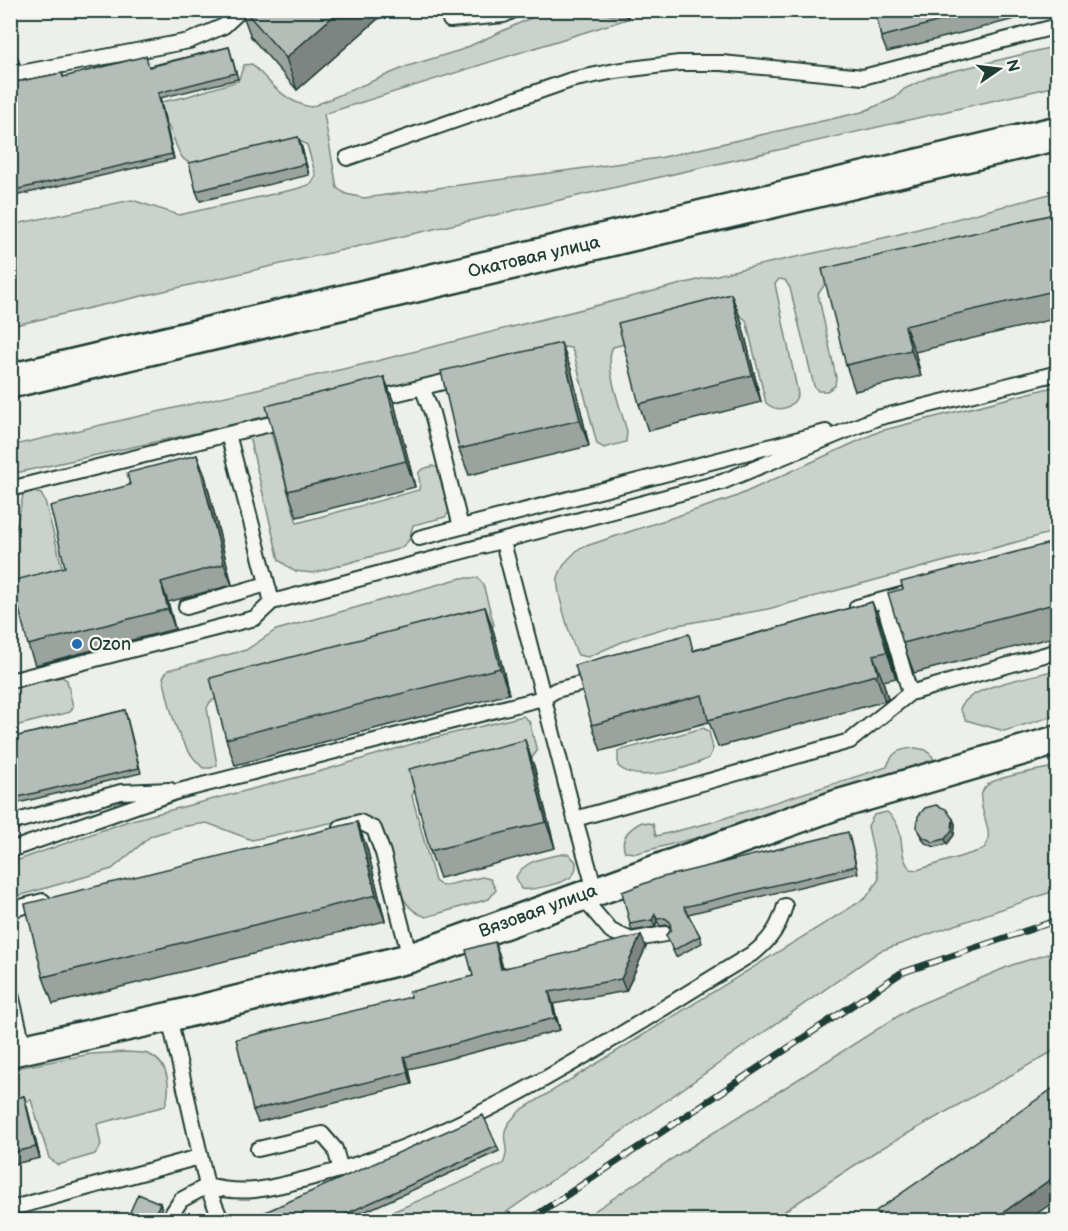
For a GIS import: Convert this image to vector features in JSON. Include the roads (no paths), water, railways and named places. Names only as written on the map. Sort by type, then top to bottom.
[{"type":"main road","name":"Окатовая улица","points":[[10,381],[1058,133]]},
{"type":"street","name":"Вязовая улица","points":[[17,1051],[169,1017],[410,958],[836,805],[1058,740]]},
{"type":"lane","points":[[10,75],[189,41],[224,26],[241,10]]},
{"type":"lane","points":[[450,20],[504,15],[514,10]]},
{"type":"lane","points":[[347,158],[571,80],[615,71],[679,63],[722,63],[863,76],[1058,26]]},
{"type":"lane","points":[[419,538],[1058,373]]},
{"type":"lane","points":[[365,401],[476,374]]},
{"type":"lane","points":[[422,387],[432,413],[461,527]]},
{"type":"lane","points":[[10,489],[297,418]]},
{"type":"lane","points":[[10,681],[255,618],[272,603],[722,482],[877,418]]},
{"type":"lane","points":[[228,434],[272,603]]},
{"type":"lane","points":[[514,513],[520,537]]},
{"type":"lane","points":[[503,542],[575,819],[588,893],[611,931],[631,940],[665,934]]},
{"type":"lane","points":[[186,607],[267,584]]},
{"type":"lane","points":[[839,612],[918,590]]},
{"type":"lane","points":[[883,600],[910,693]]},
{"type":"lane","points":[[575,819],[850,741],[910,693],[1058,651]]},
{"type":"lane","points":[[10,850],[178,790],[543,698],[556,690],[614,675]]},
{"type":"lane","points":[[10,823],[121,792],[146,789],[178,790]]},
{"type":"lane","points":[[327,830],[360,822],[374,829],[383,853],[410,958]]},
{"type":"lane","points":[[10,910],[57,898]]},
{"type":"lane","points":[[168,1221],[181,1200],[207,1186],[232,1192],[255,1192],[341,1170],[450,1128],[521,1093],[755,952],[768,941],[779,926],[785,906]]},
{"type":"lane","points":[[11,998],[17,1051]]},
{"type":"lane","points":[[169,1017],[199,1157],[207,1186],[221,1221]]},
{"type":"lane","points":[[258,1149],[322,1134],[335,1149],[341,1170]]},
{"type":"lane","points":[[20,1206],[199,1157]]},
{"type":"railway","points":[[529,1220],[901,973],[1058,920]]},
{"type":"place","name":"Ozon","points":[[77,644]]}]
